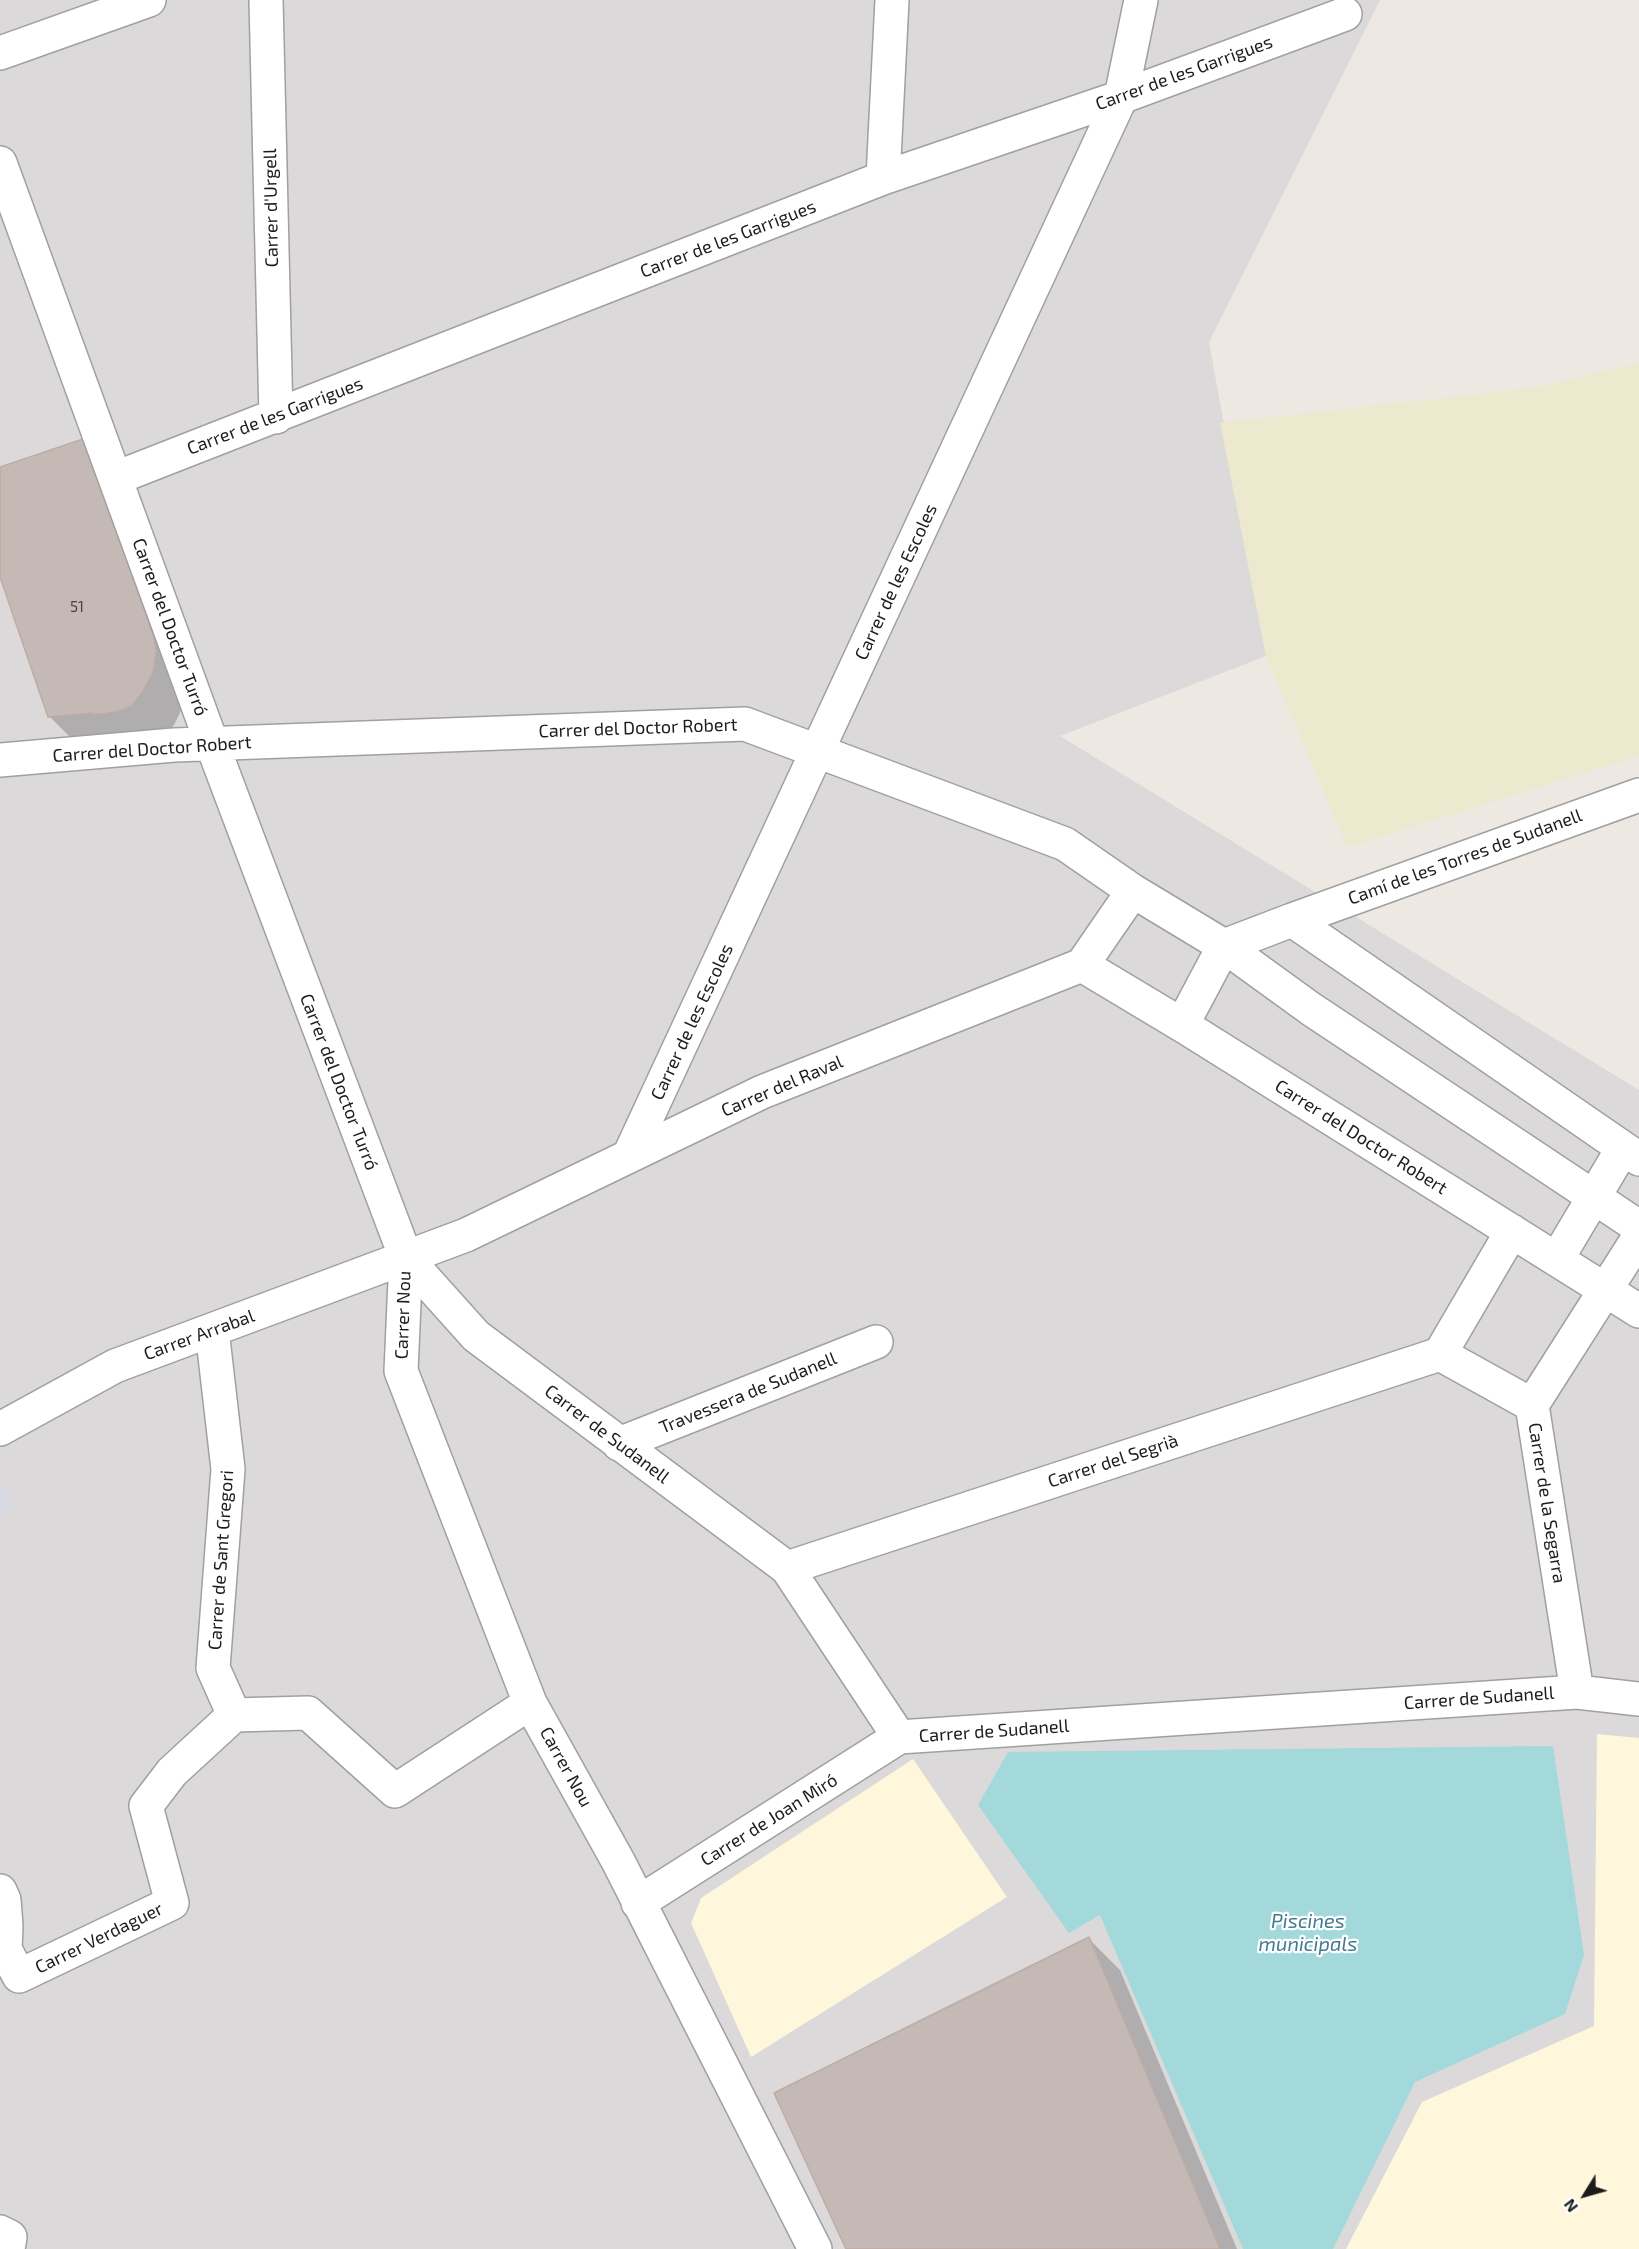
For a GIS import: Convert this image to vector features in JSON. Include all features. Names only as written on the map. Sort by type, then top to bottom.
[{"type":"street","points":[[0,52],[149,0]]},
{"type":"street","name":"Carrer d'Urgell","points":[[266,0],[276,417]]},
{"type":"street","points":[[883,178],[892,0]]},
{"type":"street","name":"Carrer de les Escoles","points":[[629,1156],[1121,97],[1142,0]]},
{"type":"street","name":"Carrer de les Garrigues","points":[[116,478],[883,178],[1121,97],[1345,14]]},
{"type":"street","name":"Carrer del Doctor Turró","points":[[0,162],[213,744],[406,1258]]},
{"type":"street","name":"Carrer del Doctor Robert","points":[[0,760],[213,744],[745,724],[1065,844],[1133,891],[1224,946],[1311,1009],[1639,1227]]},
{"type":"street","name":"Camí de les Torres de Sudanell","points":[[1292,920],[1639,795]]},
{"type":"street","points":[[1082,965],[1133,891]]},
{"type":"street","points":[[1182,1025],[1224,946],[1292,920],[1631,1153],[1594,1196],[1557,1259]]},
{"type":"street","name":"Carrer del Doctor Robert","points":[[1082,965],[1607,1289],[1639,1311]]},
{"type":"street","name":"Carrer del Raval","points":[[406,1258],[466,1235],[762,1092],[1082,965]]},
{"type":"street","points":[[1512,1231],[1440,1354],[1532,1405]]},
{"type":"street","name":"Carrer de la Segarra","points":[[1577,1692],[1532,1405],[1639,1237]]},
{"type":"street","name":"Carrer Arrabal","points":[[0,1429],[115,1366],[406,1258]]},
{"type":"street","name":"Carrer de Sudanell","points":[[406,1258],[476,1336],[786,1568],[899,1737],[1577,1692],[1639,1699]]},
{"type":"street","name":"Carrer Nou","points":[[406,1258],[401,1371],[530,1703],[618,1861],[815,2249]]},
{"type":"street","name":"Carrer de Sant Gregori","points":[[212,1330],[228,1469],[213,1668],[234,1715]]},
{"type":"street","name":"Travessera de Sudanell","points":[[619,1444],[876,1342]]},
{"type":"street","name":"Carrer del Segrià","points":[[786,1568],[1440,1354]]},
{"type":"street","points":[[234,1715],[308,1713],[395,1791],[530,1703]]},
{"type":"street","name":"Carrer Verdaguer","points":[[2,1952],[19,1977],[172,1903],[147,1806],[172,1772],[234,1715]]},
{"type":"street","name":"Carrer de Joan Miró","points":[[638,1903],[899,1737]]},
{"type":"street","points":[[0,1891],[4,1900],[6,1926],[2,1952]]},
{"type":"street","points":[[0,2232],[10,2237],[8,2249]]},
{"type":"shaded area","points":[[0,0],[1380,0],[1209,342],[1266,656],[1060,736],[1639,1090],[1639,2249],[0,2249]]},
{"type":"shaded area","points":[[1639,363],[1639,756],[1347,847],[1266,656],[1220,423],[1533,388]]},
{"type":"shaded area","points":[[0,1482],[14,1507],[0,1514]]},
{"type":"shaded area","points":[[1597,1734],[1639,1738],[1639,2249],[1346,2249],[1422,2102],[1594,2026]]},
{"type":"shaded area","points":[[913,1759],[1007,1897],[751,2057],[691,1923],[701,1898]]},
{"type":"water","name":"Piscines municipals","points":[[1553,1746],[1584,1955],[1565,2014],[1415,2082],[1333,2249],[1243,2249],[1100,1915],[1069,1933],[978,1805],[1008,1752]]},
{"type":"building","points":[[86,438],[154,638],[155,660],[153,672],[142,693],[132,705],[123,710],[104,714],[48,717],[0,577],[0,467]]},
{"type":"building","points":[[1089,1937],[1220,2249],[846,2249],[774,2093]]}]
